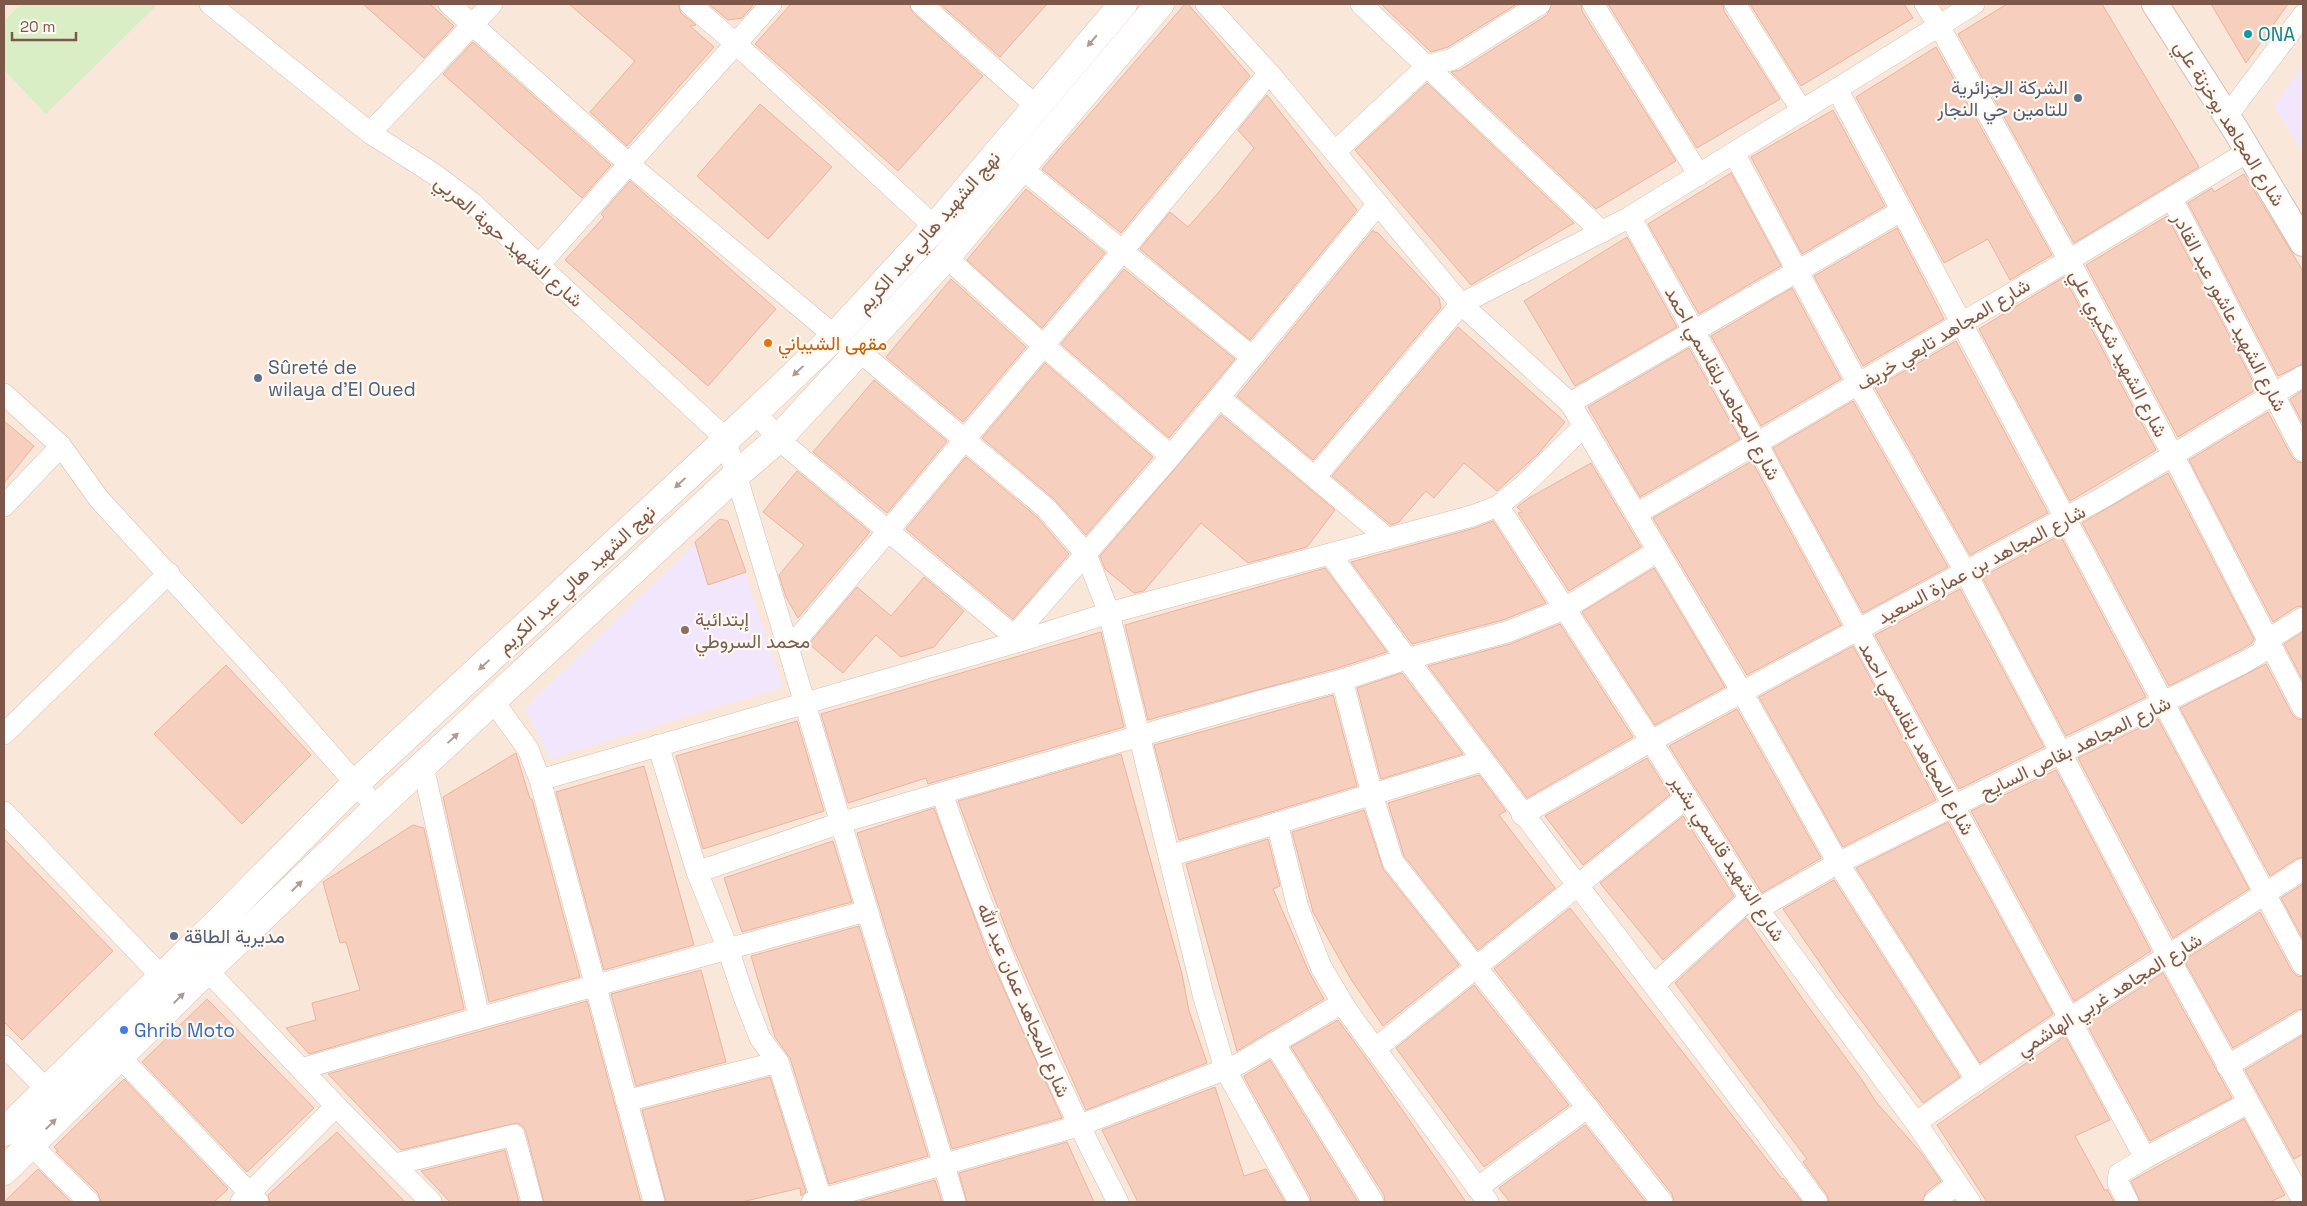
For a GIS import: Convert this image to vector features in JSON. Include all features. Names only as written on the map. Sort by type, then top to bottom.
[{"type":"main road","name":"نهج الشهيد هالي عبد الكريم","points":[[4,1132],[356,783],[835,336],[935,227],[1123,4]]},
{"type":"main road","points":[[4,1171],[207,970],[377,808],[735,476],[778,439],[946,257],[1160,4]]},
{"type":"main road","points":[[1029,114],[1043,141]]},
{"type":"street","name":"شارع الشهيد حوبة العربي","points":[[210,4],[370,134],[434,174],[471,202],[726,438]]},
{"type":"street","points":[[448,4],[630,165],[835,336]]},
{"type":"street","points":[[370,134],[474,26],[492,4]]},
{"type":"street","points":[[690,4],[736,43],[935,227]]},
{"type":"street","points":[[539,265],[630,165],[771,4]]},
{"type":"street","points":[[921,4],[1029,114]]},
{"type":"street","points":[[1206,4],[1269,73],[1461,304],[1570,403],[1742,692],[1838,863],[1976,1079]]},
{"type":"street","points":[[1361,4],[1602,232]]},
{"type":"street","points":[[1335,152],[1427,66],[1453,59],[1540,4]]},
{"type":"street","points":[[1593,4],[1699,175]]},
{"type":"street","points":[[1735,4],[1802,111]]},
{"type":"street","name":"شارع الشهيد شكيري علي","points":[[1925,4],[1938,24],[2069,260],[2173,455],[2303,708]]},
{"type":"street","points":[[1315,477],[1461,304],[1630,217],[1802,111],[1938,24],[1974,4]]},
{"type":"street","name":"شارع المجاهد بوخزنة علي","points":[[2155,4],[2249,151],[2303,243]]},
{"type":"street","points":[[2227,116],[2303,15]]},
{"type":"street","points":[[789,649],[1269,73]]},
{"type":"street","points":[[1837,89],[2303,965]]},
{"type":"street","name":"شارع المجاهد تابعي خريف","points":[[1636,514],[2069,260],[2249,151]]},
{"type":"street","points":[[1734,153],[1858,384],[1966,573],[2168,956],[2299,1198]]},
{"type":"street","points":[[1021,168],[1252,357]]},
{"type":"street","name":"شارع الشهيد عاشور عبد القادر","points":[[2172,199],[2303,451]]},
{"type":"street","points":[[1017,639],[1086,554],[1171,456],[1378,204]]},
{"type":"street","points":[[1570,403],[1901,211]]},
{"type":"street","name":"شارع المجاهد بلقاسمي احمد","points":[[1630,217],[1757,444],[2145,1158]]},
{"type":"street","points":[[946,257],[1043,345],[1171,456]]},
{"type":"street","points":[[859,351],[877,369],[965,439],[1046,508],[1086,554],[1108,613],[1203,994],[1225,1070],[1299,1202]]},
{"type":"street","name":"شارع المجاهد بن عمارة السعيد","points":[[1522,815],[1652,740],[1966,573],[2104,497],[2303,376]]},
{"type":"street","points":[[4,394],[61,446],[99,499],[169,573],[377,808]]},
{"type":"street","points":[[1219,397],[1388,539]]},
{"type":"street","points":[[755,412],[778,439],[886,532],[1017,639]]},
{"type":"street","points":[[540,780],[1017,639],[1388,539],[1498,506],[1583,427]]},
{"type":"street","points":[[726,438],[735,476],[843,822],[866,911],[946,1166],[955,1202]]},
{"type":"street","points":[[4,506],[61,446]]},
{"type":"street","name":"شارع الشهيد قاسمي بشير","points":[[1498,506],[1652,740],[1754,904],[1916,1123],[1970,1202]]},
{"type":"street","points":[[697,872],[843,822],[1257,702],[1342,680],[1406,659],[1507,632],[1564,609],[1658,551]]},
{"type":"street","points":[[1330,554],[1522,815],[1654,985],[1818,1202]]},
{"type":"street","points":[[4,734],[169,573]]},
{"type":"street","name":"شارع المجاهد بقاص السايح","points":[[1654,985],[1754,904],[2062,754],[2262,652],[2267,640],[2303,618]]},
{"type":"street","points":[[1342,680],[1372,794],[1393,862],[1662,1202]]},
{"type":"street","points":[[493,701],[528,749],[540,780],[594,988],[654,1202]]},
{"type":"street","points":[[658,745],[697,872],[728,949],[760,1038],[778,1062],[818,1201],[946,1166],[1078,1126],[1239,1064],[1342,1003]]},
{"type":"street","points":[[1168,856],[1482,761]]},
{"type":"street","points":[[422,766],[479,1017]]},
{"type":"street","name":"شارع المجاهد عمان عبد الله","points":[[942,793],[961,851],[996,939],[1078,1126],[1118,1202]]},
{"type":"street","points":[[1375,1049],[1578,887],[1687,797]]},
{"type":"street","points":[[4,812],[162,977]]},
{"type":"street","points":[[1277,824],[1302,916],[1321,967],[1342,1003],[1482,1195],[1588,1107]]},
{"type":"street","name":"شارع المجاهد غربي الهاشمي","points":[[1916,1123],[1976,1079],[2303,869]]},
{"type":"street","points":[[301,1069],[479,1017],[594,988],[866,911]]},
{"type":"street","points":[[207,970],[336,1106],[396,1164],[431,1202]]},
{"type":"street","points":[[2227,1066],[2303,1022]]},
{"type":"street","points":[[1274,1043],[1373,1202]]},
{"type":"street","points":[[4,1046],[47,1090]]},
{"type":"street","points":[[119,1056],[249,1199],[336,1106]]},
{"type":"street","points":[[626,1101],[778,1062]]},
{"type":"street","points":[[2128,1202],[2118,1184],[2119,1174],[2248,1103]]},
{"type":"street","points":[[396,1164],[514,1135],[532,1202]]},
{"type":"street","points":[[31,1144],[89,1202]]},
{"type":"street","points":[[1934,1202],[1957,1184]]},
{"type":"shaded area","points":[[4,4],[2303,4],[2303,1202],[4,1202]]},
{"type":"shaded area","points":[[2303,65],[2303,153],[2274,106]]},
{"type":"shaded area","name":"إبتدائية محمد السروطي","points":[[720,519],[728,521],[783,687],[550,759],[525,708]]},
{"type":"green space","points":[[21,4],[158,4],[46,114],[4,70],[4,21]]},
{"type":"building","points":[[363,4],[430,4],[454,26],[424,58]]},
{"type":"building","points":[[569,4],[678,4],[681,13],[696,25],[690,26],[714,47],[627,146],[590,112],[635,61]]},
{"type":"building","points":[[709,4],[754,4],[742,18],[728,20]]},
{"type":"building","points":[[791,4],[909,4],[913,13],[983,76],[898,171],[755,44]]},
{"type":"building","points":[[940,4],[1047,4],[1000,57]]},
{"type":"building","points":[[1185,4],[1188,4],[1250,76],[1121,233],[1042,169]]},
{"type":"building","points":[[1381,4],[1517,4],[1448,47],[1431,52]]},
{"type":"building","points":[[1552,4],[1581,4],[1582,11],[1676,161],[1596,209],[1451,72],[1460,70],[1547,15]]},
{"type":"building","points":[[1608,4],[1723,4],[1724,11],[1780,99],[1697,148]]},
{"type":"building","points":[[1750,4],[1904,4],[1913,18],[1801,86]]},
{"type":"building","name":"الشركة الجزائرية للتامين حي النجار","points":[[2007,4],[2102,4],[2199,167],[2074,243],[1958,34]]},
{"type":"building","name":"ONA","points":[[2211,4],[2288,4],[2246,63]]},
{"type":"building","points":[[473,42],[611,165],[582,198],[443,74]]},
{"type":"building","points":[[1936,47],[2052,255],[2010,280],[1988,239],[1944,263],[1856,97]]},
{"type":"building","points":[[1427,83],[1574,223],[1471,285],[1355,150]]},
{"type":"building","points":[[1267,95],[1357,210],[1250,340],[1140,249],[1170,212],[1188,227],[1219,192],[1254,148],[1238,130]]},
{"type":"building","points":[[760,104],[832,167],[768,239],[697,176]]},
{"type":"building","points":[[1833,110],[1885,206],[1802,254],[1751,157]]},
{"type":"building","points":[[1731,173],[1781,266],[1699,314],[1648,224]]},
{"type":"building","points":[[2244,174],[2303,271],[2303,364],[2278,376],[2188,203],[2212,188],[2214,192]]},
{"type":"building","points":[[630,181],[776,309],[708,386],[565,260],[604,217],[601,214]]},
{"type":"building","points":[[1026,189],[1105,253],[1042,328],[967,260]]},
{"type":"building","points":[[2167,216],[2257,389],[2178,437],[2086,265]]},
{"type":"building","points":[[1897,228],[1944,319],[1863,366],[1814,276]]},
{"type":"building","points":[[1373,230],[1439,298],[1441,308],[1313,460],[1237,396]]},
{"type":"building","points":[[1627,237],[1677,327],[1575,386],[1524,301]]},
{"type":"building","points":[[1124,269],[1235,359],[1169,438],[1061,344]]},
{"type":"building","points":[[2064,277],[2156,450],[2070,501],[1979,329]]},
{"type":"building","points":[[951,279],[1026,347],[963,422],[886,357]]},
{"type":"building","points":[[1792,288],[1841,379],[1761,426],[1711,336]]},
{"type":"building","points":[[1458,327],[1565,422],[1539,453],[1497,491],[1464,463],[1434,498],[1426,491],[1399,522],[1391,525],[1332,476]]},
{"type":"building","points":[[1956,341],[2048,513],[1970,555],[1875,388]]},
{"type":"building","points":[[1689,348],[1740,439],[1640,497],[1588,407]]},
{"type":"building","points":[[1045,363],[1153,457],[1086,535],[1054,499],[982,438]]},
{"type":"building","points":[[874,380],[947,441],[887,513],[813,452]]},
{"type":"building","points":[[2303,390],[2303,424],[2290,399]]},
{"type":"building","points":[[1853,401],[1948,567],[1863,613],[1773,448]]},
{"type":"building","points":[[2268,412],[2292,457],[2297,462],[2303,463],[2303,606],[2296,607],[2273,622],[2189,460]]},
{"type":"building","points":[[1221,415],[1335,510],[1307,547],[1248,563],[1201,523],[1144,591],[1134,593],[1105,569],[1100,556]]},
{"type":"building","points":[[4,421],[34,446],[4,483]]},
{"type":"building","points":[[966,457],[1037,517],[1069,554],[1013,619],[906,529]]},
{"type":"building","points":[[1752,461],[1841,625],[1747,675],[1653,518]]},
{"type":"building","points":[[1591,463],[1641,547],[1569,591],[1518,513],[1522,512],[1517,507],[1529,498]]},
{"type":"building","points":[[797,471],[870,532],[798,618],[786,597],[779,575],[804,545],[763,512]]},
{"type":"building","points":[[2168,473],[2254,639],[2252,643],[2237,652],[2169,686],[2082,523]]},
{"type":"building","points":[[720,519],[728,521],[746,572],[708,585],[695,542]]},
{"type":"building","points":[[1493,521],[1546,603],[1503,620],[1412,644],[1351,562],[1475,528]]},
{"type":"building","points":[[2060,535],[2146,697],[2066,736],[1982,577]]},
{"type":"building","points":[[1325,568],[1387,652],[1338,668],[1148,720],[1125,625]]},
{"type":"building","points":[[1654,568],[1725,687],[1655,725],[1582,612]]},
{"type":"building","points":[[924,577],[964,611],[934,647],[901,657],[876,635],[843,673],[809,644],[857,587],[891,616]]},
{"type":"building","points":[[1960,589],[2044,747],[1959,789],[1875,635]]},
{"type":"building","points":[[1560,624],[1633,737],[1527,798],[1428,666],[1510,644]]},
{"type":"building","points":[[1101,632],[1124,727],[928,784],[926,778],[848,803],[821,714]]},
{"type":"building","points":[[2303,632],[2303,681],[2284,644]]},
{"type":"building","points":[[1853,646],[1936,800],[1843,847],[1759,697]]},
{"type":"building","points":[[2266,664],[2292,714],[2297,719],[2303,720],[2303,857],[2296,859],[2270,876],[2180,708]]},
{"type":"building","points":[[226,665],[311,755],[242,824],[154,734]]},
{"type":"building","points":[[1402,673],[1463,754],[1381,779],[1357,688]]},
{"type":"building","points":[[1333,695],[1357,786],[1179,840],[1154,745]]},
{"type":"building","points":[[1737,709],[1821,858],[1762,893],[1669,746]]},
{"type":"building","points":[[2158,719],[2249,889],[2173,938],[2078,758]]},
{"type":"building","points":[[797,721],[824,811],[703,849],[676,756]]},
{"type":"building","points":[[516,753],[530,799],[532,799],[580,977],[489,1002],[443,797]]},
{"type":"building","points":[[1121,754],[1182,974],[1189,1011],[1207,1063],[1086,1110],[1012,945],[958,801]]},
{"type":"building","points":[[1647,758],[1670,795],[1583,865],[1545,816]]},
{"type":"building","points":[[644,766],[694,945],[604,970],[556,792]]},
{"type":"building","points":[[2056,770],[2151,951],[2074,1001],[1971,811]]},
{"type":"building","points":[[1479,775],[1506,811],[1499,815],[1555,888],[1478,950],[1404,856],[1388,803]]},
{"type":"building","points":[[934,808],[988,954],[1062,1118],[952,1149],[857,833]]},
{"type":"building","points":[[1364,810],[1383,869],[1459,965],[1383,1026],[1352,981],[1313,912],[1292,832]]},
{"type":"building","points":[[1683,816],[1734,896],[1663,960],[1600,883]]},
{"type":"building","points":[[1948,822],[2053,1014],[1980,1063],[1856,868]]},
{"type":"building","points":[[413,825],[424,828],[464,1009],[309,1054],[286,1028],[316,1020],[312,1003],[360,990],[346,942],[340,943],[323,882]]},
{"type":"building","points":[[4,839],[113,951],[22,1040],[4,1022]]},
{"type":"building","points":[[1268,839],[1280,886],[1273,889],[1309,972],[1324,999],[1237,1051],[1186,864]]},
{"type":"building","points":[[833,841],[852,902],[742,932],[724,878]]},
{"type":"building","points":[[1834,880],[1960,1077],[1923,1103],[1840,992],[1783,909]]},
{"type":"building","points":[[2303,884],[2303,939],[2281,898]]},
{"type":"building","points":[[1570,908],[1802,1202],[1674,1202],[1672,1194],[1494,969]]},
{"type":"building","points":[[2260,912],[2292,971],[2297,976],[2303,977],[2303,1009],[2297,1010],[2233,1048],[2184,960]]},
{"type":"building","points":[[1746,918],[1876,1102],[1922,1154],[1941,1181],[1926,1192],[1922,1202],[1829,1202],[1827,1195],[1803,1162],[1807,1159],[1675,983]]},
{"type":"building","points":[[859,926],[928,1156],[829,1184],[790,1058],[775,1037],[751,956]]},
{"type":"building","points":[[701,970],[726,1062],[636,1086],[611,994]]},
{"type":"building","points":[[2163,973],[2232,1098],[2150,1141],[2086,1023]]},
{"type":"building","points":[[1474,985],[1569,1105],[1484,1167],[1396,1048]]},
{"type":"building","points":[[207,999],[314,1108],[247,1172],[142,1062]]},
{"type":"building","points":[[587,1001],[641,1202],[544,1202],[526,1132],[523,1126],[517,1123],[401,1150],[328,1074]]},
{"type":"building","points":[[1338,1020],[1466,1202],[1385,1202],[1384,1195],[1291,1047]]},
{"type":"building","points":[[2303,1035],[2303,1154],[2294,1159],[2245,1070]]},
{"type":"building","points":[[2065,1036],[2110,1120],[2075,1136],[2105,1191],[2107,1189],[2114,1202],[1987,1202],[1937,1125]]},
{"type":"building","points":[[1270,1060],[1358,1202],[1311,1202],[1310,1196],[1244,1076]]},
{"type":"building","points":[[770,1077],[806,1192],[801,1196],[800,1188],[742,1202],[666,1202],[642,1110]]},
{"type":"building","points":[[124,1079],[228,1189],[214,1202],[101,1202],[98,1193],[56,1152],[58,1151],[54,1147]]},
{"type":"building","points":[[1215,1087],[1244,1176],[1266,1169],[1285,1202],[1138,1202],[1102,1130]]},
{"type":"building","points":[[2244,1119],[2285,1195],[2270,1202],[2140,1202],[2131,1181]]},
{"type":"building","points":[[1585,1125],[1646,1202],[1510,1202],[1499,1188]]},
{"type":"building","points":[[337,1132],[405,1202],[270,1202],[268,1195]]},
{"type":"building","points":[[1067,1142],[1094,1202],[967,1202],[959,1173]]},
{"type":"building","points":[[505,1150],[519,1202],[450,1202],[421,1171]]},
{"type":"building","points":[[38,1169],[71,1202],[4,1202]]},
{"type":"building","points":[[935,1180],[942,1202],[857,1202]]},
{"type":"place","name":"ONA","points":[[2248,34]]},
{"type":"place","name":"الشركة الجزائرية للتامين حي النجار","points":[[2078,98]]},
{"type":"place","name":"مقهى الشيباني","points":[[768,343]]},
{"type":"place","name":"Sûreté de wilaya d'El Oued","points":[[258,378]]},
{"type":"place","name":"إبتدائية محمد السروطي","points":[[685,630]]},
{"type":"place","name":"مديرية الطاقة","points":[[174,936]]},
{"type":"place","name":"Ghrib Moto","points":[[124,1030]]}]
